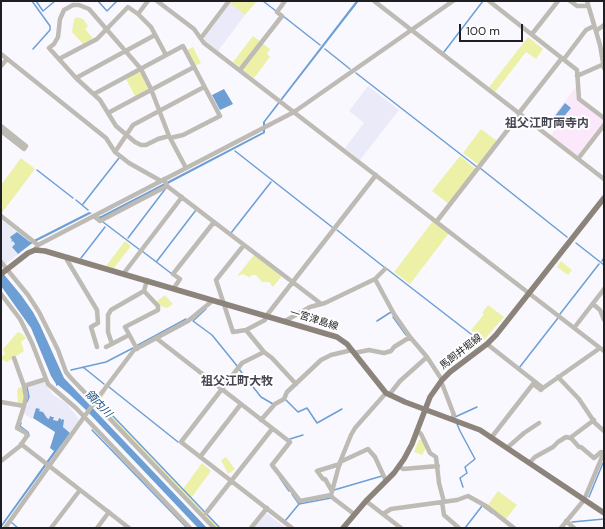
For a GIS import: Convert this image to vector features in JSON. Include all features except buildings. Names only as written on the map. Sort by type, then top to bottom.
[{"type":"main road","name":"馬飼井堀線","points":[[343,528],[354,514],[399,466],[412,444],[431,396],[441,381],[496,335],[604,198]]},
{"type":"main road","name":"一宮津島線","points":[[35,245],[45,251],[267,315],[342,339],[388,394]]},
{"type":"main road","points":[[1,274],[28,253],[35,245]]},
{"type":"main road","points":[[388,394],[480,430],[604,513]]},
{"type":"street","points":[[138,14],[148,1]]},
{"type":"street","points":[[157,1],[194,29],[204,43],[602,349],[558,376],[541,390],[533,384],[491,438]]},
{"type":"street","points":[[201,38],[229,1]]},
{"type":"street","points":[[240,70],[282,16],[277,12],[285,1]]},
{"type":"street","points":[[374,1],[604,179]]},
{"type":"street","points":[[94,216],[100,221],[186,168],[294,112],[453,1]]},
{"type":"street","points":[[489,1],[577,70],[579,99],[604,118]]},
{"type":"street","points":[[532,34],[558,1]]},
{"type":"street","points":[[570,1],[577,6],[587,3],[603,52],[604,68]]},
{"type":"street","points":[[94,94],[141,69],[183,46],[220,116],[183,135],[169,137],[158,139],[146,145],[141,145],[135,142],[126,136],[116,126],[94,94],[76,78],[49,48],[57,40],[62,14],[68,8],[79,4],[85,7],[141,69],[151,89],[169,137],[186,168]]},
{"type":"street","points":[[59,59],[97,39],[128,7],[138,14],[151,28],[166,55]]},
{"type":"street","points":[[596,31],[604,25]]},
{"type":"street","points":[[436,221],[563,58],[586,30],[594,26]]},
{"type":"street","points":[[76,78],[155,35]]},
{"type":"street","points":[[1,54],[106,138],[115,152],[130,163],[165,182],[292,283],[320,303]]},
{"type":"street","points":[[1,66],[7,59]]},
{"type":"street","points":[[577,76],[604,64]]},
{"type":"street","points":[[108,113],[194,67]]},
{"type":"street","points":[[115,152],[133,125],[204,87]]},
{"type":"street","points":[[578,159],[604,125]]},
{"type":"street","points":[[1,126],[26,146],[24,149],[1,131]]},
{"type":"street","points":[[244,245],[216,280],[234,332],[246,330],[265,320],[267,315],[376,174]]},
{"type":"street","points":[[1,216],[35,245],[165,182]]},
{"type":"street","points":[[124,273],[182,197]]},
{"type":"street","points":[[174,288],[180,278],[173,274],[214,222]]},
{"type":"street","points":[[68,257],[67,260],[97,310],[98,323],[91,327],[97,347]]},
{"type":"street","points":[[1,262],[28,295],[39,312],[58,350],[66,372],[214,528]]},
{"type":"street","points":[[285,321],[320,303],[375,279],[385,269]]},
{"type":"street","points":[[375,279],[394,314],[410,337],[427,357],[441,381],[454,415],[452,419]]},
{"type":"street","points":[[112,344],[108,332],[108,316],[111,310],[144,292],[147,280]]},
{"type":"street","points":[[574,328],[604,289]]},
{"type":"street","points":[[137,349],[125,327],[158,310],[158,306],[144,292]]},
{"type":"street","points":[[1,294],[20,319],[32,343],[46,379],[52,388],[76,408],[190,528]]},
{"type":"street","points":[[5,528],[48,465],[134,350],[188,321],[211,302],[211,300]]},
{"type":"street","points":[[592,304],[600,310],[604,320]]},
{"type":"street","points":[[246,330],[264,352],[278,363],[296,384]]},
{"type":"street","points":[[106,347],[129,334]]},
{"type":"street","points":[[261,420],[275,404],[284,399],[287,392],[321,360],[331,355],[353,351],[369,350],[384,353],[391,352],[394,347],[410,337]]},
{"type":"street","points":[[156,338],[290,442],[272,465],[300,501],[332,493]]},
{"type":"street","points":[[487,344],[543,388]]},
{"type":"street","points":[[264,352],[242,363],[181,442],[292,528]]},
{"type":"street","points":[[332,493],[340,463],[355,428],[400,381],[427,357]]},
{"type":"street","points":[[1,461],[21,444],[27,436],[26,433],[17,428],[26,397],[24,386],[14,358]]},
{"type":"street","points":[[558,376],[579,399],[604,431]]},
{"type":"street","points":[[24,386],[46,379]]},
{"type":"street","points":[[1,404],[24,406]]},
{"type":"street","points":[[200,457],[241,404]]},
{"type":"street","points":[[571,438],[594,420]]},
{"type":"street","points":[[507,448],[524,433],[539,423]]},
{"type":"street","points":[[206,513],[272,429]]},
{"type":"street","points":[[417,430],[421,434],[430,453],[436,457],[444,515],[459,528]]},
{"type":"street","points":[[529,463],[535,457],[553,447],[566,437],[571,438],[579,447],[594,458],[601,452],[604,453]]},
{"type":"street","points":[[21,444],[129,528]]},
{"type":"street","points":[[354,514],[333,498],[325,479],[323,480],[317,471],[340,463],[368,449],[375,457],[386,481]]},
{"type":"street","points":[[561,528],[568,522],[584,500],[604,453]]},
{"type":"street","points":[[399,466],[403,469],[438,466]]},
{"type":"street","points":[[51,528],[80,490]]},
{"type":"street","points":[[383,514],[391,509],[457,500],[468,496],[486,506],[514,528]]},
{"type":"street","points":[[366,501],[400,528]]},
{"type":"street","points":[[251,528],[267,508]]},
{"type":"street","points":[[96,528],[109,512]]},
{"type":"street","points":[[568,522],[574,528]]},
{"type":"shaded area","points":[[230,3],[245,15],[218,51],[205,41],[204,37]]},
{"type":"shaded area","points":[[368,86],[399,110],[360,160],[345,148],[364,123],[349,111]]},
{"type":"shaded area","points":[[576,87],[577,100],[604,121],[604,124],[579,155],[551,135],[560,122],[553,116]]},
{"type":"shaded area","points":[[3,221],[31,244],[6,264],[1,260],[1,223]]},
{"type":"shaded area","points":[[44,382],[53,395],[66,403],[77,416],[79,421],[70,433],[64,428],[61,421],[53,420],[54,418],[51,420],[51,417],[49,419],[47,418],[43,412],[39,411],[40,409],[36,408],[32,419],[24,414],[30,397],[28,387]]},
{"type":"shaded area","points":[[265,512],[286,528],[253,528]]},
{"type":"green space","points":[[232,1],[257,1],[245,15],[230,3]]},
{"type":"green space","points":[[77,17],[83,19],[88,26],[85,29],[93,38],[83,44],[72,32],[74,19]]},
{"type":"green space","points":[[253,36],[261,42],[240,67],[233,62]]},
{"type":"green space","points":[[528,37],[543,49],[536,59],[526,52],[495,92],[489,87]]},
{"type":"green space","points":[[262,43],[270,49],[267,54],[270,57],[254,78],[243,70]]},
{"type":"green space","points":[[193,47],[201,63],[195,66],[187,50]]},
{"type":"green space","points":[[138,72],[141,73],[148,89],[135,96],[126,79]]},
{"type":"green space","points":[[481,129],[497,141],[479,165],[463,153]]},
{"type":"green space","points":[[460,156],[476,169],[449,204],[432,191]]},
{"type":"green space","points":[[21,158],[35,169],[1,214],[1,185]]},
{"type":"green space","points":[[433,221],[449,233],[410,284],[394,272]]},
{"type":"green space","points":[[125,241],[131,246],[114,268],[106,266]]},
{"type":"green space","points":[[254,255],[281,276],[273,287],[269,282],[262,282],[256,275],[249,277],[243,274],[237,276]]},
{"type":"green space","points":[[561,261],[572,270],[568,275],[557,267]]},
{"type":"green space","points":[[165,295],[173,304],[167,308],[156,302]]},
{"type":"green space","points":[[488,305],[504,317],[484,340],[471,330],[484,314],[482,313]]},
{"type":"green space","points":[[18,332],[26,338],[21,342],[24,351],[7,362],[1,359],[1,355],[3,356],[5,354],[3,349]]},
{"type":"green space","points":[[21,387],[25,397],[22,403],[18,403],[17,391],[18,388]]},
{"type":"green space","points":[[105,391],[106,392],[100,401],[111,415],[219,528],[216,528],[98,404],[97,401]]},
{"type":"green space","points":[[419,440],[423,440],[426,448],[422,455],[414,452]]},
{"type":"green space","points":[[226,457],[235,469],[228,474],[221,460]]},
{"type":"green space","points":[[202,463],[211,471],[191,498],[183,489]]},
{"type":"green space","points":[[498,491],[517,505],[505,520],[487,506]]},
{"type":"water","points":[[356,1],[359,1],[265,122],[265,133],[101,219],[97,217],[263,132],[263,122]]},
{"type":"water","points":[[224,89],[233,104],[220,110],[212,95]]},
{"type":"water","points":[[565,103],[571,108],[561,120],[555,116]]},
{"type":"water","points":[[89,212],[92,213],[31,244],[18,254],[12,247],[15,244],[13,241],[11,242],[12,240],[10,237],[17,232],[30,242]]},
{"type":"water","points":[[1,271],[33,312],[64,378],[207,528],[198,528],[85,409],[58,385],[56,386],[31,328],[1,286]]},
{"type":"water","points":[[36,408],[40,409],[39,411],[43,412],[49,419],[50,416],[54,417],[53,420],[58,421],[59,418],[61,421],[62,419],[64,420],[63,427],[70,433],[1,528],[1,525],[54,451],[50,448],[55,432],[33,418]]},
{"type":"waterway","points":[[32,1],[50,26],[50,30],[33,49]]},
{"type":"waterway","points":[[36,1],[43,11],[55,1]]},
{"type":"waterway","points":[[98,1],[107,11],[117,1]]},
{"type":"waterway","points":[[263,1],[276,11]]},
{"type":"waterway","points":[[444,52],[483,1]]},
{"type":"waterway","points":[[283,16],[320,45]]},
{"type":"waterway","points":[[325,49],[350,69]]},
{"type":"waterway","points":[[356,73],[477,167]]},
{"type":"waterway","points":[[235,151],[332,227]]},
{"type":"waterway","points":[[83,204],[119,158]]},
{"type":"waterway","points":[[480,168],[567,237]]},
{"type":"waterway","points":[[37,170],[73,198]]},
{"type":"waterway","points":[[231,233],[271,182]]},
{"type":"waterway","points":[[128,238],[166,188]]},
{"type":"waterway","points":[[76,200],[88,210]]},
{"type":"waterway","points":[[157,261],[196,210]]},
{"type":"waterway","points":[[103,222],[140,250]]},
{"type":"waterway","points":[[81,258],[105,227]]},
{"type":"waterway","points":[[337,230],[384,267]]},
{"type":"waterway","points":[[576,243],[604,265]]},
{"type":"waterway","points":[[142,251],[172,274]]},
{"type":"waterway","points":[[560,314],[599,264]]},
{"type":"waterway","points":[[387,269],[480,341]]},
{"type":"waterway","points":[[206,309],[193,321],[212,335],[238,367]]},
{"type":"waterway","points":[[377,321],[391,312]]},
{"type":"waterway","points":[[393,317],[406,335]]},
{"type":"waterway","points":[[519,368],[558,318]]},
{"type":"waterway","points":[[138,345],[186,319]]},
{"type":"waterway","points":[[71,370],[106,362],[133,348]]},
{"type":"waterway","points":[[83,367],[104,384]]},
{"type":"waterway","points":[[239,369],[261,397],[273,404]]},
{"type":"waterway","points":[[27,387],[29,397],[27,402]]},
{"type":"waterway","points":[[109,387],[178,442]]},
{"type":"waterway","points":[[286,400],[298,412],[307,408],[317,423],[342,409]]},
{"type":"waterway","name":"領内川","points":[[101,401],[112,415],[220,528]]},
{"type":"waterway","points":[[455,417],[477,407]]},
{"type":"waterway","points":[[21,423],[20,426],[28,432],[29,436]]},
{"type":"waterway","points":[[457,424],[475,459],[465,467],[467,473],[460,478],[463,487]]},
{"type":"waterway","points":[[92,430],[187,528]]},
{"type":"waterway","points":[[290,439],[303,435]]},
{"type":"waterway","points":[[589,497],[603,463]]},
{"type":"waterway","points":[[334,490],[382,476]]},
{"type":"waterway","points":[[280,478],[289,491]]},
{"type":"waterway","points":[[292,494],[299,504],[331,498]]},
{"type":"waterway","points":[[285,521],[299,504]]},
{"type":"waterway","points":[[465,528],[482,506]]},
{"type":"waterway","points":[[484,507],[492,513]]},
{"type":"waterway","points":[[572,522],[604,519]]},
{"type":"waterway","points":[[11,522],[18,528]]},
{"type":"district","name":"祖父江町両寺内","points":[[547,124]]},
{"type":"district","name":"祖父江町大牧","points":[[237,382]]}]
